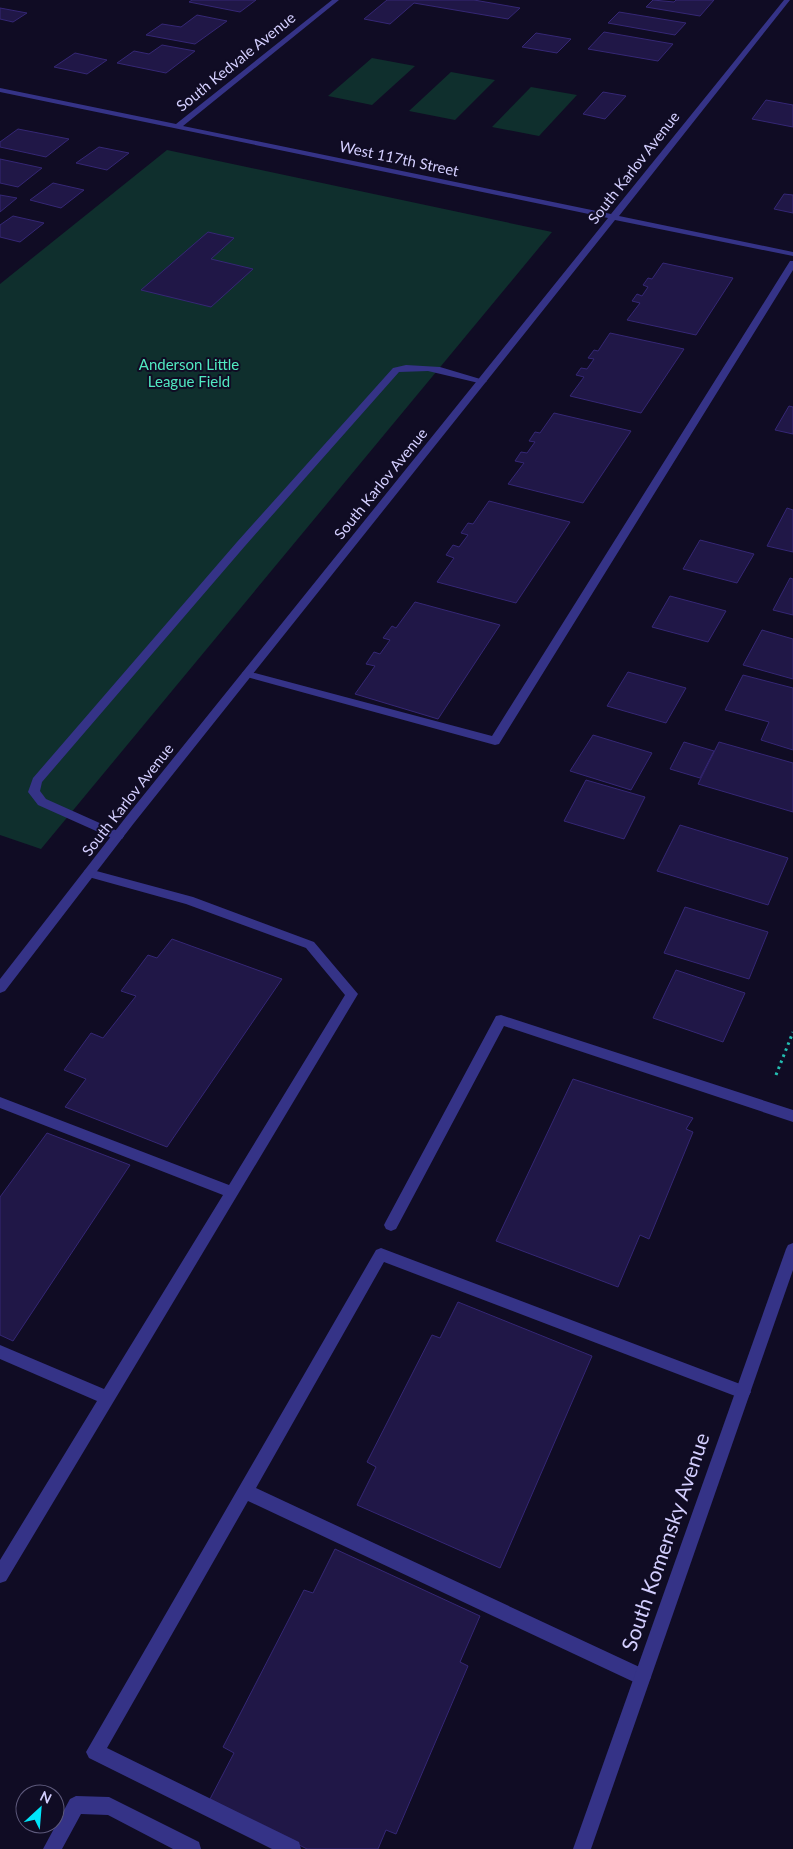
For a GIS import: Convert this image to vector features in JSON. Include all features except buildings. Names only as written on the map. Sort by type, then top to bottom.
[{"type":"street","name":"South Kedvale Avenue","points":[[177,127],[336,0]]},
{"type":"street","name":"South Karlov Avenue","points":[[0,988],[247,674],[787,0]]},
{"type":"street","name":"West 117th Street","points":[[0,91],[793,254]]},
{"type":"street","points":[[247,674],[495,741],[793,263]]},
{"type":"street","points":[[118,836],[42,802],[34,792],[37,781],[241,544],[396,370],[407,367],[420,367],[483,381]]},
{"type":"street","points":[[0,1575],[352,994],[310,945],[189,900],[89,873]]},
{"type":"street","points":[[391,1225],[501,1020],[793,1116]]},
{"type":"street","points":[[0,1102],[232,1192]]},
{"type":"street","name":"South Komensky Avenue","points":[[582,1849],[793,1249]]},
{"type":"street","points":[[292,1849],[95,1752],[380,1254],[743,1392]]},
{"type":"street","points":[[0,1352],[107,1398]]},
{"type":"street","points":[[245,1492],[642,1677]]},
{"type":"street","points":[[52,1849],[76,1805],[109,1806],[192,1849]]},
{"type":"path","points":[[776,1076],[793,1032]]},
{"type":"green space","points":[[372,58],[415,66],[372,105],[328,96]]},
{"type":"green space","points":[[451,72],[495,80],[455,120],[409,111]]},
{"type":"green space","points":[[531,87],[577,95],[539,136],[492,127]]},
{"type":"green space","name":"Anderson Little League Field","points":[[167,150],[552,232],[41,849],[0,835],[0,284]]}]
